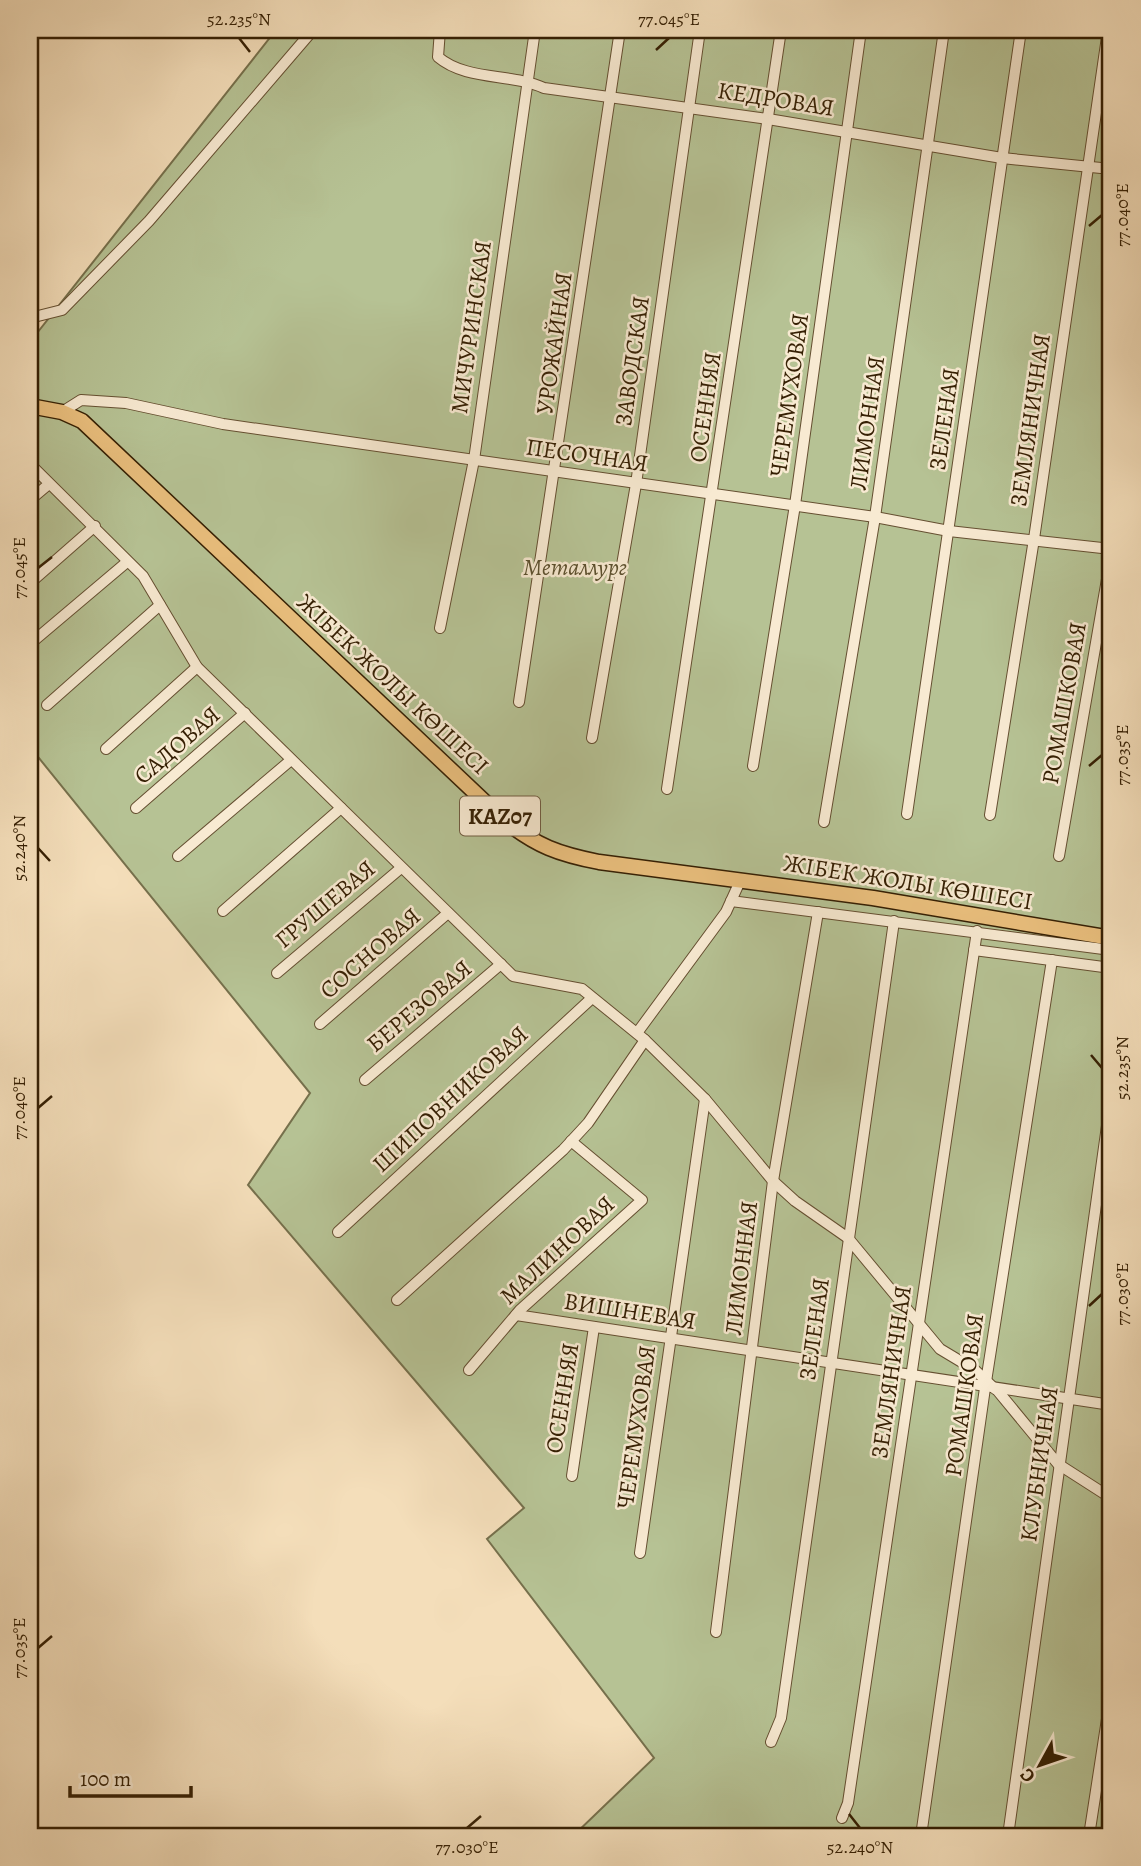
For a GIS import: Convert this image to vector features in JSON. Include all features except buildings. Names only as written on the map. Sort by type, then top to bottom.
[{"type":"highway","name":"ЖІБЕК ЖОЛЫ КӨШЕСІ","points":[[30,406],[61,412],[82,421],[505,821],[534,844],[564,855],[599,862],[741,879],[1111,938]]},
{"type":"street","points":[[30,318],[62,310],[82,290],[149,221],[313,30]]},
{"type":"street","name":"КЕДРОВАЯ","points":[[440,30],[438,57],[446,63],[483,75],[528,81],[544,88],[928,143],[1002,158],[1111,169]]},
{"type":"street","name":"МИЧУРИНСКАЯ","points":[[440,628],[474,460],[535,30]]},
{"type":"street","name":"УРОЖАЙНАЯ","points":[[519,702],[556,473],[620,30]]},
{"type":"street","name":"ЗАВОДСКАЯ","points":[[592,738],[636,484],[700,30]]},
{"type":"street","name":"ОСЕННЯЯ","points":[[667,789],[781,30]]},
{"type":"street","name":"ЧЕРЕМУХОВАЯ","points":[[753,766],[795,505],[861,30]]},
{"type":"street","name":"ЛИМОННАЯ","points":[[824,822],[875,517],[944,30]]},
{"type":"street","name":"ЗЕЛЕНАЯ","points":[[906,814],[1021,30]]},
{"type":"street","name":"ЗЕМЛЯНИЧНАЯ","points":[[990,815],[1034,539],[1108,30]]},
{"type":"street","name":"ПЕСОЧНАЯ","points":[[61,412],[80,400],[125,403],[223,424],[795,505],[949,531],[1111,549]]},
{"type":"street","points":[[30,464],[143,576],[197,667],[513,976],[582,989],[641,1036],[705,1100],[774,1181],[795,1201],[848,1238],[940,1349],[991,1386],[1058,1464],[1111,1498]]},
{"type":"street","points":[[30,500],[48,484]]},
{"type":"street","points":[[30,583],[95,526]]},
{"type":"street","name":"РОМАШКОВАЯ","points":[[1059,856],[1111,556]]},
{"type":"street","points":[[30,644],[127,562]]},
{"type":"street","points":[[47,705],[160,605]]},
{"type":"street","points":[[106,750],[197,667]]},
{"type":"street","name":"САДОВАЯ","points":[[136,808],[245,713]]},
{"type":"street","points":[[178,856],[291,760]]},
{"type":"street","points":[[223,912],[341,808]]},
{"type":"street","name":"ГРУШЕВАЯ","points":[[276,973],[401,867]]},
{"type":"street","points":[[397,1300],[571,1141],[617,1084],[641,1036],[726,912],[741,879]]},
{"type":"street","points":[[731,901],[1111,950]]},
{"type":"street","name":"ЛИМОННАЯ","points":[[716,1632],[774,1181],[818,912]]},
{"type":"street","name":"СОСНОВАЯ","points":[[320,1024],[448,913]]},
{"type":"street","name":"ЗЕЛЕНАЯ","points":[[771,1742],[781,1718],[894,921]]},
{"type":"street","name":"ЗЕМЛЯНИЧНАЯ","points":[[842,1818],[848,1803],[977,932]]},
{"type":"street","points":[[974,950],[1111,968]]},
{"type":"street","name":"РОМАШКОВАЯ","points":[[921,1836],[991,1386],[1052,960]]},
{"type":"street","name":"БЕРЕЗОВАЯ","points":[[365,1080],[501,964]]},
{"type":"street","name":"ШИПОВНИКОВАЯ","points":[[338,1232],[592,998]]},
{"type":"street","name":"КЛУБНИЧНАЯ","points":[[1008,1836],[1111,1097]]},
{"type":"street","name":"ЧЕРЕМУХОВАЯ","points":[[640,1553],[705,1100]]},
{"type":"street","name":"МАЛИНОВАЯ","points":[[469,1370],[516,1315],[642,1200],[571,1141]]},
{"type":"street","name":"ВИШНЕВАЯ","points":[[516,1315],[1111,1405]]},
{"type":"street","name":"ОСЕННЯЯ","points":[[572,1476],[594,1327]]},
{"type":"street","points":[[1089,1836],[1111,1693]]},
{"type":"green space","name":"Металлург","points":[[276,30],[1111,30],[1111,1836],[573,1836],[654,1758],[487,1539],[524,1508],[248,1185],[310,1093],[30,747],[30,342]]}]
